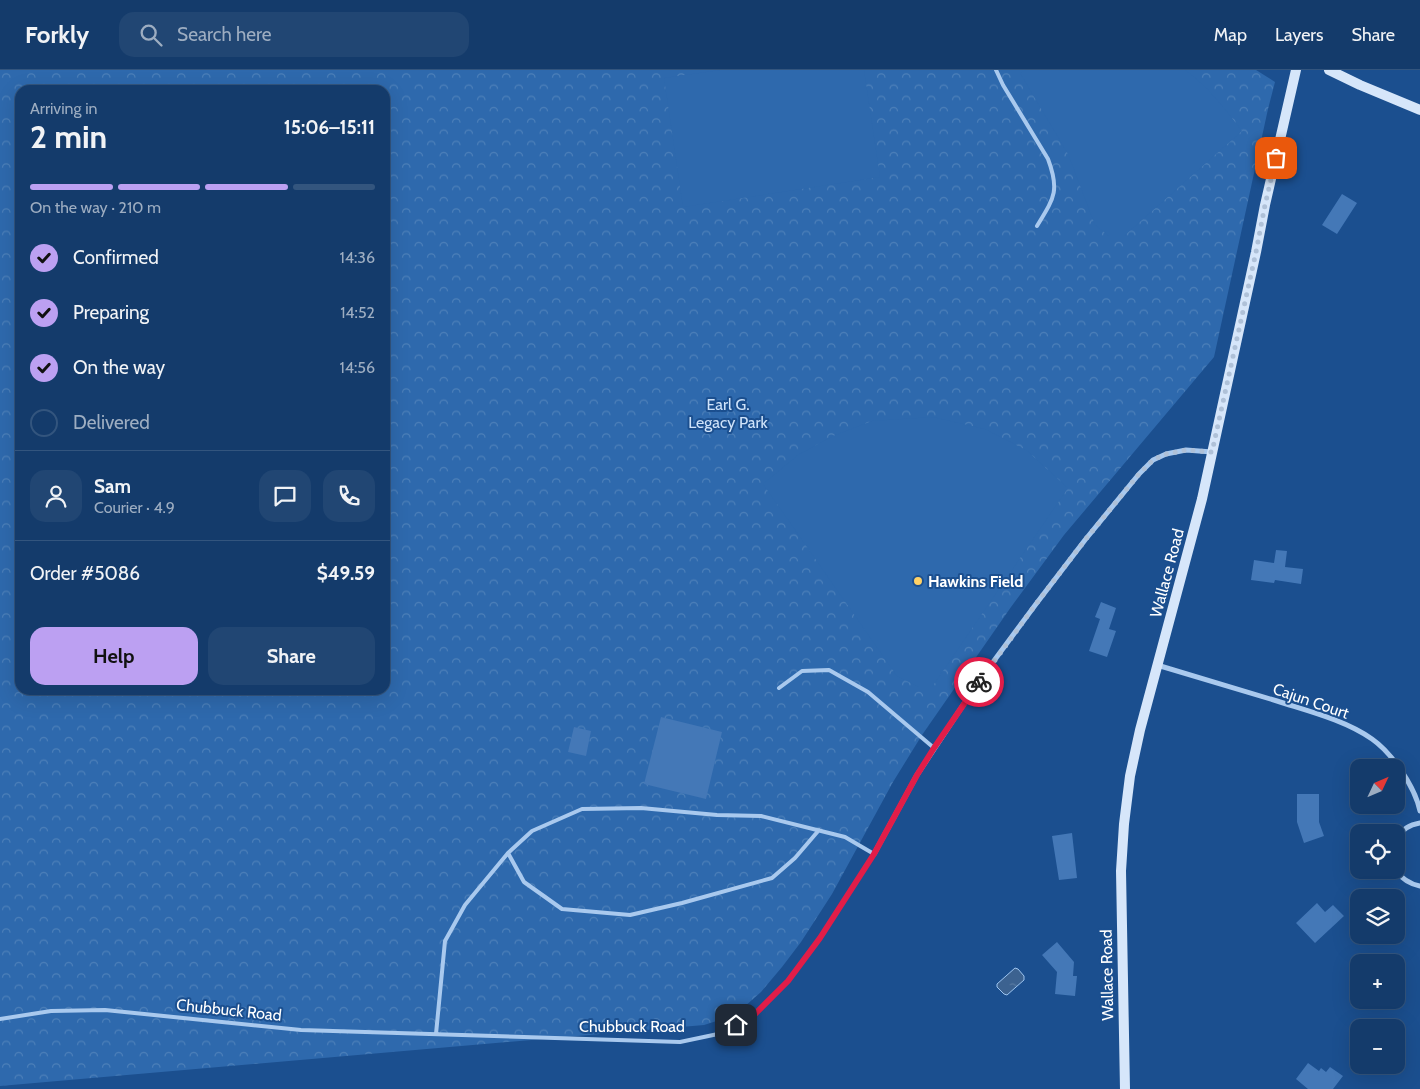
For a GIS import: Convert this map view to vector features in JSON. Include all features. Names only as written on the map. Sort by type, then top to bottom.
[{"type":"street","name":"Wallace Road","points":[[1125,1089],[1121,871],[1130,776],[1140,730],[1178,592],[1212,452],[1296,70]]},
{"type":"street","points":[[1329,70],[1420,110]]},
{"type":"street","name":"Chubbuck Road","points":[[874,854],[917,775],[979,681],[1085,540],[1139,474],[1153,460],[1166,454],[1186,450],[1212,452]]},
{"type":"street","name":"Cajun Court","points":[[1157,664],[1319,714],[1372,739],[1386,751],[1400,769],[1418,802],[1420,810]]},
{"type":"street","points":[[1405,828],[1420,824]]},
{"type":"street","points":[[1404,879],[1411,884],[1420,886]]},
{"type":"lane","points":[[996,70],[1003,85],[1048,159],[1053,172],[1054,194],[1037,226]]},
{"type":"lane","points":[[779,688],[802,671],[829,670],[868,692],[934,748]]},
{"type":"lane","points":[[436,1034],[445,941],[465,905],[508,853],[532,831],[582,809],[641,808],[717,815],[762,816],[845,837],[874,854]]},
{"type":"lane","points":[[508,853],[524,882],[562,909],[630,915],[772,878],[795,858],[819,830]]},
{"type":"lane","name":"Chubbuck Road","points":[[0,1019],[52,1011],[105,1010],[301,1030],[680,1042],[718,1034],[753,1016],[788,981],[820,938],[874,854]]},
{"type":"green space","name":"Earl G. Legacy Park","points":[[0,70],[1256,70],[1275,82],[1214,357],[1064,535],[1011,607],[922,735],[893,782],[832,894],[801,942],[782,967],[761,992],[744,1007],[726,1018],[704,1025],[0,1086]]},
{"type":"green space","points":[[720,70],[864,70],[880,177],[683,207],[664,78]]},
{"type":"green space","points":[[1026,70],[1185,70],[1209,91],[1242,131],[1124,236],[1109,236],[1095,225],[1068,154],[1020,73]]},
{"type":"green space","name":"Hawkins Field","points":[[933,417],[985,429],[1026,450],[1068,488],[932,687],[919,687],[897,676],[763,484],[798,455],[833,436],[872,421]]},
{"type":"water","points":[[1015,968],[1024,976],[1024,980],[1007,995],[1004,994],[997,987],[997,984]]},
{"type":"building","points":[[1342,194],[1357,203],[1337,234],[1322,225]]},
{"type":"building","points":[[1276,550],[1287,551],[1285,567],[1303,569],[1301,584],[1275,580],[1274,583],[1251,580],[1254,560],[1274,563]]},
{"type":"building","points":[[1101,602],[1116,608],[1109,629],[1116,631],[1107,657],[1089,651],[1100,619],[1095,617]]},
{"type":"building","points":[[661,717],[722,732],[706,799],[644,784]]},
{"type":"building","points":[[574,727],[591,731],[586,756],[568,752]]},
{"type":"building","points":[[1297,794],[1319,794],[1319,822],[1324,836],[1304,843],[1297,822]]},
{"type":"building","points":[[1072,833],[1077,878],[1059,880],[1052,836]]},
{"type":"building","points":[[1317,903],[1325,912],[1333,905],[1344,916],[1315,943],[1296,923]]},
{"type":"building","points":[[1057,942],[1074,962],[1073,976],[1077,976],[1075,996],[1055,994],[1057,972],[1042,955]]},
{"type":"building","points":[[1308,1063],[1319,1071],[1321,1068],[1326,1072],[1330,1067],[1343,1076],[1333,1089],[1308,1089],[1296,1079]]},
{"type":"way so far","points":[[979,682],[1085,540],[1139,474],[1153,460],[1166,454],[1186,450],[1212,452],[1276,158]]},
{"type":"place","name":"Hawkins Field","points":[[918,581]]},
{"type":"route","points":[[736,1025],[753,1016],[788,981],[820,938],[874,854],[917,775],[979,682]]}]
